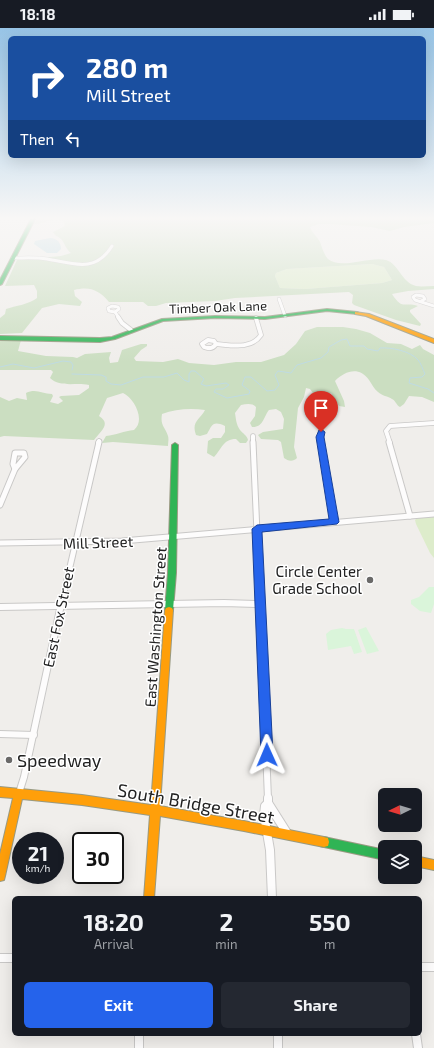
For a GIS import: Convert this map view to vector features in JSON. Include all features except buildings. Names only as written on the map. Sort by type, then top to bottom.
[{"type":"main road","points":[[0,284],[9,267]]},
{"type":"main road","name":"Timber Oak Lane","points":[[0,338],[100,340],[113,338],[130,330],[163,320],[215,317],[256,318],[285,316],[327,310],[358,313],[379,319],[434,341]]},
{"type":"main road","name":"East Washington Street","points":[[149,896],[160,762],[174,537],[175,445]]},
{"type":"main road","name":"South Bridge Street","points":[[0,792],[91,801],[155,810],[267,830],[378,854]]},
{"type":"main road","points":[[0,876],[19,793]]},
{"type":"main road","points":[[422,862],[434,865]]},
{"type":"street","points":[[279,299],[285,316]]},
{"type":"street","points":[[421,301],[434,306]]},
{"type":"street","points":[[115,312],[122,323],[130,330]]},
{"type":"street","points":[[216,344],[246,344],[257,341],[261,335],[256,318]]},
{"type":"street","points":[[322,422],[320,437],[334,522]]},
{"type":"street","points":[[410,516],[386,431],[390,426],[434,423]]},
{"type":"street","points":[[252,436],[259,604],[267,740],[268,803],[288,835]]},
{"type":"street","name":"East Fox Street","points":[[19,793],[34,735],[60,607],[99,440]]},
{"type":"street","points":[[0,505],[15,469]]},
{"type":"street","name":"Mill Street","points":[[0,543],[111,542],[434,514]]},
{"type":"street","points":[[0,607],[224,603],[259,604]]},
{"type":"street","points":[[0,734],[34,735]]},
{"type":"street","points":[[268,803],[265,806],[264,815],[270,850],[272,896]]},
{"type":"street","points":[[0,958],[12,958]]},
{"type":"street","points":[[422,967],[434,967]]},
{"type":"street","points":[[139,1048],[140,1036]]},
{"type":"street","points":[[278,1036],[278,1048]]},
{"type":"street","points":[[416,1036],[418,1048]]},
{"type":"green space","points":[[14,267],[328,267],[287,269],[276,273],[275,276],[280,288],[305,289],[382,283],[392,280],[382,267],[395,267],[403,277],[411,284],[416,286],[434,286],[434,289],[392,294],[401,304],[418,306],[410,310],[410,312],[421,324],[420,326],[396,320],[354,305],[352,303],[353,295],[349,292],[235,298],[215,301],[166,303],[156,306],[148,306],[143,302],[109,302],[102,294],[85,288],[74,290],[75,296],[82,302],[80,306],[59,304],[42,308],[22,333],[0,334],[0,318],[5,314],[6,309],[37,298],[37,291],[34,285],[5,286]]},
{"type":"green space","points":[[328,267],[382,267],[392,280],[382,283],[305,289],[280,288],[275,276],[276,273],[287,269]]},
{"type":"green space","points":[[317,327],[343,327],[356,329],[370,333],[387,343],[401,344],[412,349],[420,345],[423,349],[434,355],[434,402],[422,397],[409,396],[400,407],[393,400],[375,389],[365,376],[356,372],[343,375],[335,381],[344,401],[345,407],[339,406],[331,393],[324,394],[326,402],[319,402],[310,389],[306,388],[304,397],[298,408],[294,447],[297,458],[292,461],[284,458],[281,442],[278,440],[261,439],[258,435],[263,432],[283,429],[284,419],[281,412],[276,409],[269,410],[259,426],[252,427],[250,423],[255,416],[256,407],[249,404],[241,405],[235,413],[236,422],[248,440],[246,443],[240,443],[236,439],[228,441],[214,457],[207,453],[208,441],[213,438],[221,438],[225,432],[225,426],[215,424],[211,426],[207,434],[200,436],[196,435],[195,424],[205,410],[183,409],[162,414],[162,424],[167,433],[168,446],[113,442],[102,443],[106,436],[134,430],[137,426],[139,415],[137,410],[131,399],[123,393],[107,398],[99,416],[105,422],[105,425],[94,440],[0,437],[0,397],[9,401],[17,398],[27,400],[26,393],[36,391],[52,394],[53,396],[50,402],[58,404],[63,401],[59,397],[79,395],[89,388],[89,385],[58,383],[50,378],[53,372],[51,370],[0,370],[0,340],[21,340],[18,351],[46,356],[77,358],[85,354],[111,352],[109,358],[110,363],[118,362],[122,350],[141,344],[147,344],[147,346],[134,358],[136,361],[163,362],[178,359],[189,363],[214,365],[236,362],[261,362],[284,355],[296,344],[305,331]]},
{"type":"green space","points":[[434,517],[434,558],[430,553],[415,520],[417,518]]},
{"type":"green space","points":[[429,587],[434,587],[434,604],[431,613],[420,611],[411,604],[411,600],[419,597]]},
{"type":"green space","points":[[366,627],[379,651],[367,654],[358,630]]},
{"type":"green space","points":[[342,628],[354,629],[362,652],[354,654],[351,646],[328,650],[326,634],[331,630]]},
{"type":"waterway","points":[[72,374],[101,375],[106,377],[106,381],[111,384],[121,385],[143,377],[164,377],[177,373],[184,380],[189,382],[189,374],[191,371],[195,371],[204,379],[201,384],[206,386],[226,383],[229,385],[223,389],[216,389],[214,392],[227,398],[249,394],[250,391],[242,385],[245,377],[251,377],[267,391],[275,390],[279,385],[275,375],[278,371],[291,373],[297,365],[321,358],[328,352],[329,347],[341,340],[347,339],[350,346],[364,346],[367,349],[378,351],[380,348],[389,348],[411,354],[419,361],[425,374],[422,377],[410,378],[409,383],[428,389],[434,393]]},
{"type":"waterway","points":[[0,367],[13,364],[34,368],[63,361],[71,362],[73,365],[72,370]]},
{"type":"traffic: fast","points":[[0,284],[9,267]]},
{"type":"traffic: fast","points":[[0,338],[100,340],[113,338],[162,320],[215,317],[265,318],[327,310],[357,313]]},
{"type":"traffic: fast","points":[[169,610],[172,573],[175,445]]},
{"type":"traffic: fast","points":[[324,842],[378,854]]},
{"type":"traffic: slow","points":[[357,313],[367,315],[434,341]]},
{"type":"traffic: slow","points":[[149,896],[169,610]]},
{"type":"traffic: slow","points":[[0,792],[82,800],[163,812],[324,842]]},
{"type":"traffic: slow","points":[[0,876],[19,793]]},
{"type":"traffic: slow","points":[[422,862],[434,865]]},
{"type":"place","name":"Circle Center Grade School","points":[[370,580]]},
{"type":"place","name":"Speedway","points":[[9,760]]},
{"type":"route","points":[[267,755],[262,636],[259,609],[257,529],[334,522],[320,437],[321,432]]}]
